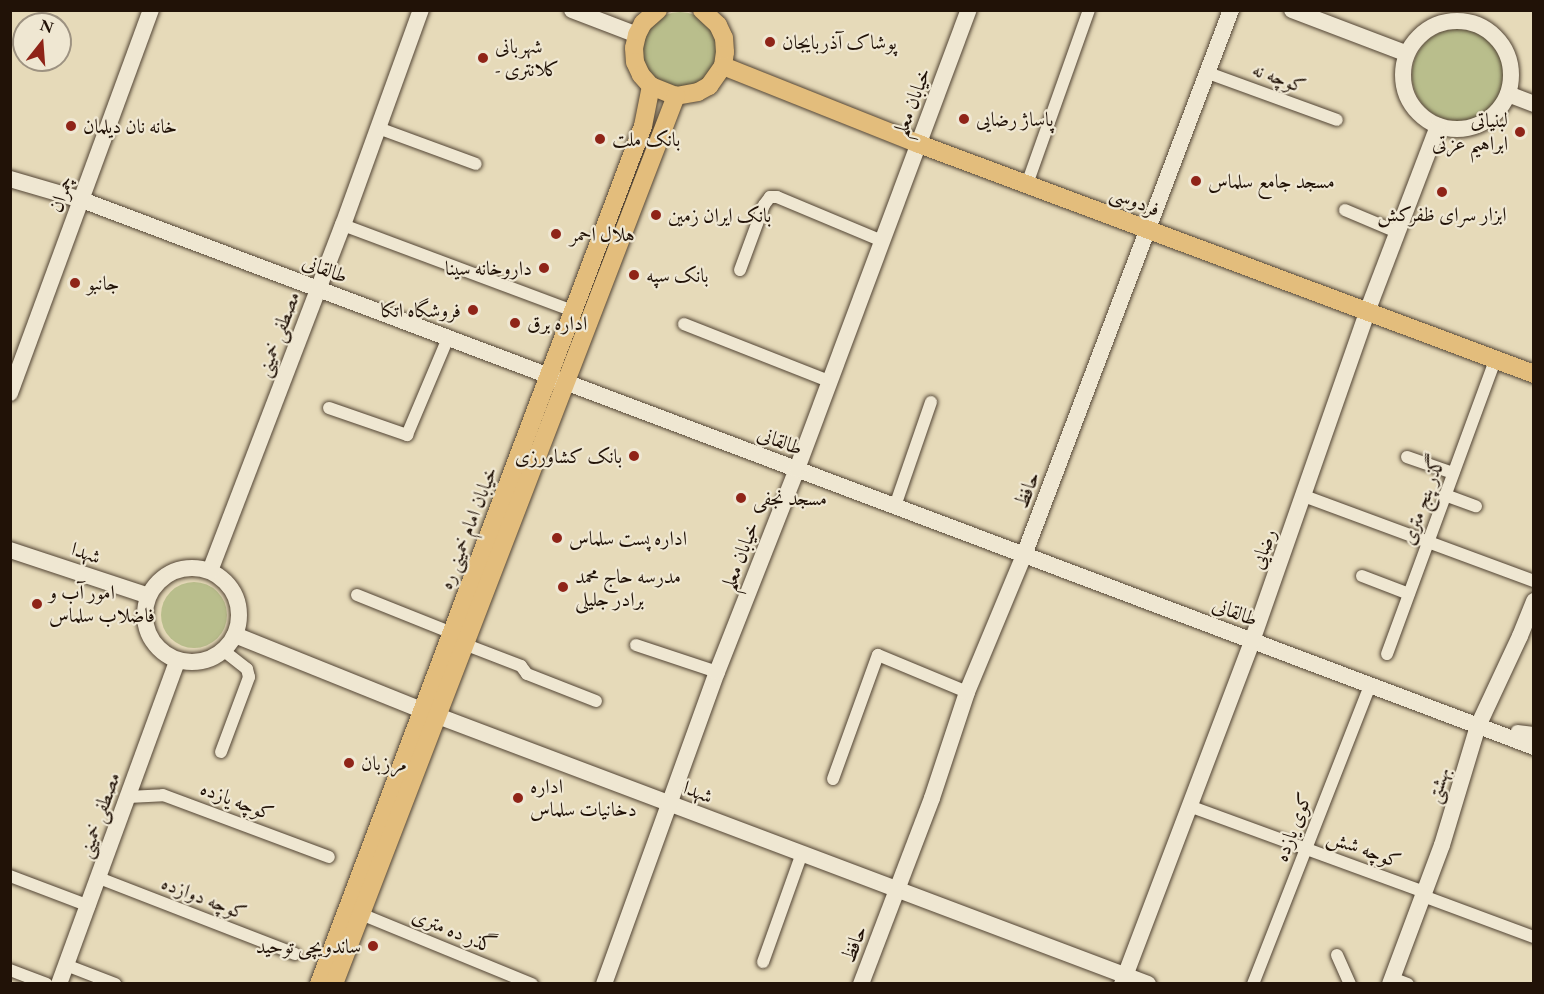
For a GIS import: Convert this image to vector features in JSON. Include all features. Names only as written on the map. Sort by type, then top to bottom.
[{"type":"main road","points":[[658,10],[643,23],[636,35],[635,62],[641,75],[651,86],[676,96],[698,92],[709,86],[723,66],[724,38],[718,25],[706,12]]},
{"type":"main road","name":"فردوسی","points":[[723,66],[919,144],[1533,374]]},
{"type":"main road","name":"خیابان امام خمینی ره","points":[[557,379],[573,311],[643,126],[651,86]]},
{"type":"main road","name":"خیابان امام خمینی ره","points":[[334,984],[361,914],[430,713],[557,379],[676,96]]},
{"type":"main road","name":"خیابان امام خمینی ره","points":[[319,984],[430,713]]},
{"type":"street","name":"چمران","points":[[10,393],[151,10]]},
{"type":"street","name":"مصطفی خمینی","points":[[210,571],[343,225],[422,10]]},
{"type":"street","points":[[572,10],[636,35]]},
{"type":"street","name":"خیابان معلم","points":[[604,984],[717,672],[797,469],[969,10]]},
{"type":"street","points":[[1027,184],[1089,10]]},
{"type":"street","name":"حافظ","points":[[861,984],[968,692],[1024,555],[1231,10]]},
{"type":"street","points":[[1292,10],[1405,53]]},
{"type":"street","points":[[1474,17],[1502,45],[1509,60],[1511,77],[1508,94],[1500,109],[1479,124],[1454,129],[1437,126],[1411,105],[1404,89],[1402,72],[1405,53],[1427,29],[1442,22],[1474,17]]},
{"type":"street","name":"کوچه نه","points":[[1208,73],[1337,120]]},
{"type":"street","points":[[1508,94],[1533,104]]},
{"type":"street","name":"رضایی","points":[[1123,979],[1252,641],[1367,312],[1437,126]]},
{"type":"street","points":[[378,128],[476,164]]},
{"type":"street","name":"طالقانی","points":[[10,178],[82,200],[1533,747]]},
{"type":"street","points":[[740,270],[764,205],[770,197],[777,196],[882,241]]},
{"type":"street","points":[[1345,210],[1397,232]]},
{"type":"street","points":[[343,225],[573,311]]},
{"type":"street","points":[[684,324],[829,381]]},
{"type":"street","points":[[330,408],[407,435],[448,338]]},
{"type":"street","name":"گذر پنج متری","points":[[1387,654],[1495,360]]},
{"type":"street","points":[[895,506],[931,402]]},
{"type":"street","points":[[1407,457],[1453,473]]},
{"type":"street","points":[[1445,495],[1476,506]]},
{"type":"street","points":[[1304,496],[1533,581]]},
{"type":"street","name":"شهدا","points":[[10,550],[149,596]]},
{"type":"street","points":[[195,568],[210,571],[224,579],[234,592],[239,608],[239,624],[224,651],[202,662],[177,661],[158,648],[146,629],[144,614],[149,596],[154,586],[166,576],[180,569],[195,568]]},
{"type":"street","points":[[1362,576],[1409,594]]},
{"type":"street","points":[[357,595],[521,666],[527,674],[596,701]]},
{"type":"street","name":"بهشتی","points":[[1397,982],[1478,726],[1520,636],[1533,601]]},
{"type":"street","name":"شهدا","points":[[235,634],[430,713],[897,889],[1123,979],[1148,984]]},
{"type":"street","points":[[636,645],[717,672]]},
{"type":"street","points":[[221,752],[249,677],[247,669],[224,651]]},
{"type":"street","points":[[833,779],[878,655],[968,692]]},
{"type":"street","name":"مصطفی خمینی","points":[[59,984],[177,661]]},
{"type":"street","name":"کوی یازده","points":[[1253,984],[1370,685]]},
{"type":"street","points":[[1517,731],[1533,733]]},
{"type":"street","name":"کوچه یازده","points":[[128,797],[163,795],[329,857]]},
{"type":"street","name":"کوچه شش","points":[[1189,806],[1533,937]]},
{"type":"street","points":[[763,962],[802,853]]},
{"type":"street","points":[[10,876],[89,906]]},
{"type":"street","name":"کوچه دوازده","points":[[99,878],[295,954]]},
{"type":"street","name":"گذر ده متری","points":[[361,914],[532,984]]},
{"type":"street","points":[[1336,955],[1350,984]]},
{"type":"street","points":[[66,965],[115,984]]},
{"type":"street","points":[[10,970],[46,984]]},
{"type":"green space","points":[[680,12],[695,15],[707,23],[715,35],[718,50],[715,65],[707,77],[695,85],[680,88],[665,85],[653,77],[645,65],[642,50],[645,35],[653,23],[665,15]]},
{"type":"green space","points":[[1458,29],[1476,32],[1491,42],[1501,57],[1504,75],[1501,93],[1491,108],[1476,118],[1458,121],[1440,118],[1425,108],[1415,93],[1412,75],[1415,57],[1425,42],[1440,32]]},
{"type":"green space","points":[[194,582],[206,585],[217,592],[224,603],[227,615],[224,627],[217,638],[206,645],[194,648],[182,645],[171,638],[164,627],[161,615],[164,603],[171,592],[182,585]]},
{"type":"place","name":"پوشاک آذربایجان","points":[[770,42]]},
{"type":"place","name":"شهربانی - کلانتری","points":[[483,58]]},
{"type":"place","name":"پاساژ رضایی","points":[[964,119]]},
{"type":"place","name":"خانه نان دیلمان","points":[[71,126]]},
{"type":"place","name":"لبنیاتی ابراهیم عزتی","points":[[1520,132]]},
{"type":"place","name":"بانک ملت","points":[[600,139]]},
{"type":"place","name":"مسجد جامع سلماس","points":[[1196,181]]},
{"type":"place","name":"ابزار سرای ظفرکش","points":[[1442,192]]},
{"type":"place","name":"بانک ایران زمین","points":[[656,215]]},
{"type":"place","name":"هلال احمر","points":[[556,234]]},
{"type":"place","name":"داروخانه سینا","points":[[544,268]]},
{"type":"place","name":"بانک سپه","points":[[634,275]]},
{"type":"place","name":"جانبو","points":[[75,283]]},
{"type":"place","name":"فروشگاه اتکا","points":[[473,310]]},
{"type":"place","name":"اداره برق","points":[[515,323]]},
{"type":"place","name":"بانک کشاورزی","points":[[634,456]]},
{"type":"place","name":"مسجد نجفی","points":[[741,498]]},
{"type":"place","name":"اداره پست سلماس","points":[[557,538]]},
{"type":"place","name":"مدرسه حاج محمد برادر جلیلی","points":[[563,587]]},
{"type":"place","name":"امور آب و فاضلاب سلماس","points":[[37,604]]},
{"type":"place","name":"مرزبان","points":[[349,763]]},
{"type":"place","name":"اداره دخانیات سلماس","points":[[518,798]]},
{"type":"place","name":"ساندویچی توحید","points":[[373,946]]}]
